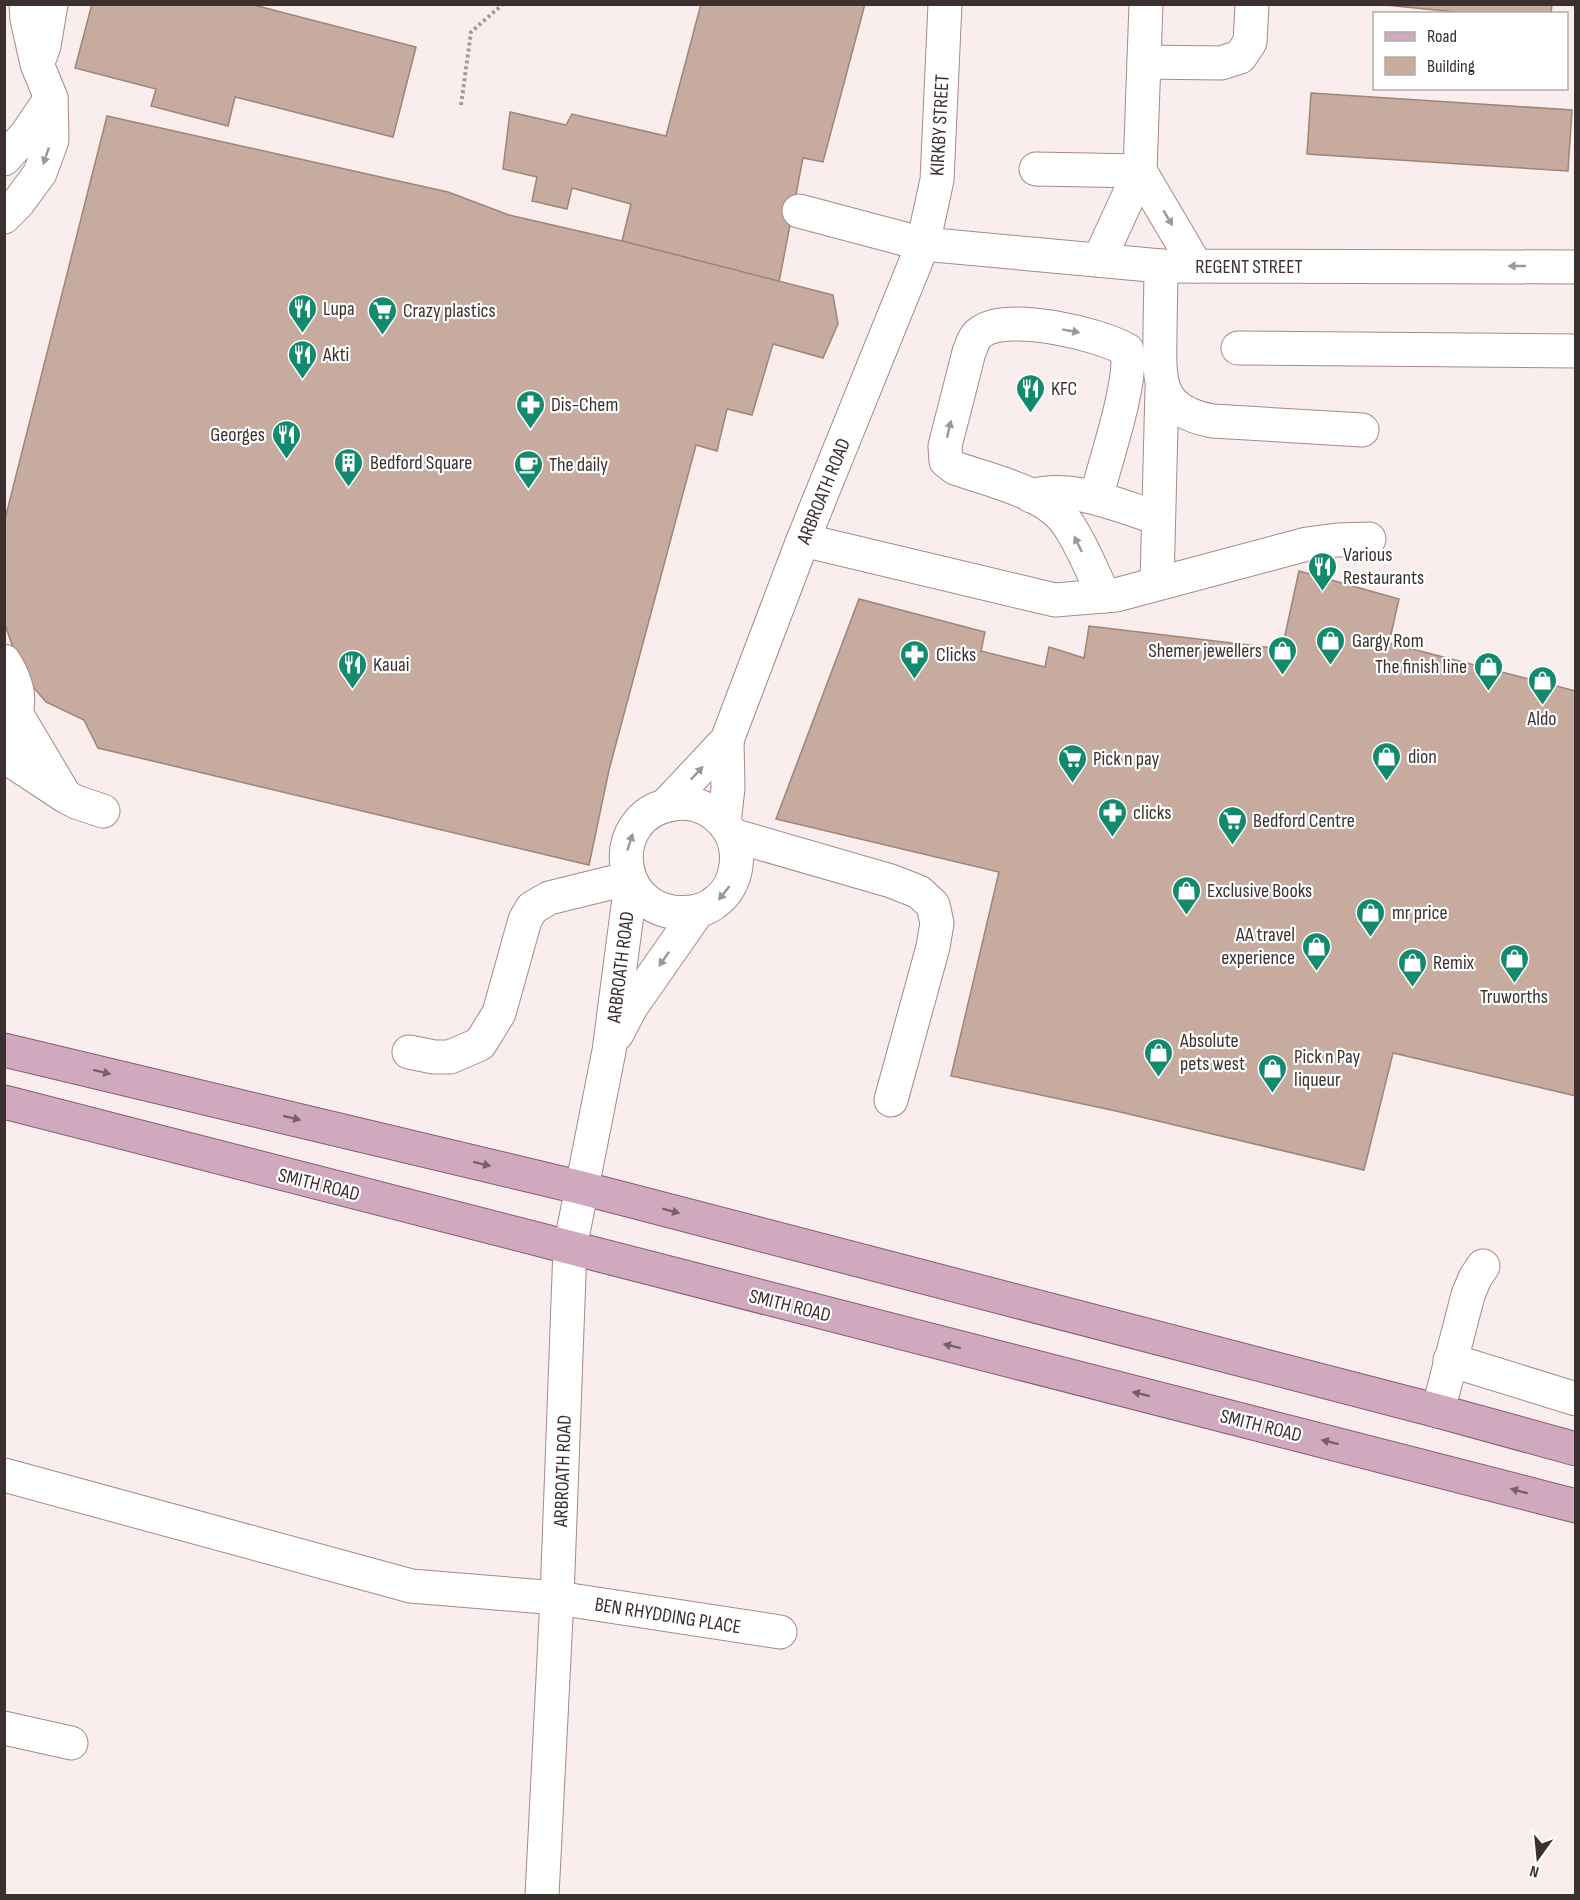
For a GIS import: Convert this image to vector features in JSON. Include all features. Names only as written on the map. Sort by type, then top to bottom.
[{"type":"main road","points":[[4,1042],[63,1062]]},
{"type":"main road","points":[[4,1050],[63,1062],[582,1188],[1438,1411],[1575,1449]]},
{"type":"main road","name":"SMITH ROAD","points":[[5,1103],[1575,1506]]},
{"type":"street","points":[[4,217],[18,203],[40,173],[52,140],[51,98],[37,64],[27,19],[27,4]]},
{"type":"street","points":[[37,64],[44,46],[51,4]]},
{"type":"street","name":"KIRKBY STREET","points":[[922,244],[937,180],[945,4]]},
{"type":"street","points":[[1099,260],[1140,171],[1146,4]]},
{"type":"street","points":[[1144,62],[1221,63],[1240,57],[1250,42],[1252,4]]},
{"type":"street","points":[[4,159],[26,135],[51,98]]},
{"type":"street","points":[[1036,169],[1140,171]]},
{"type":"street","points":[[1140,171],[1196,266]]},
{"type":"street","name":"REGENT STREET","points":[[799,211],[922,244],[1161,266],[1575,267]]},
{"type":"street","name":"ARBROATH ROAD","points":[[728,829],[727,740],[803,540],[922,244]]},
{"type":"street","points":[[1157,584],[1162,388],[1158,361],[1161,266]]},
{"type":"street","points":[[1099,499],[1100,484],[1127,380],[1129,360],[1127,350],[1117,344],[1090,335],[1025,324],[998,326],[981,332],[974,340],[954,410],[944,455],[946,461],[955,468],[1031,495],[1051,507],[1068,524],[1104,596]]},
{"type":"street","points":[[1238,348],[1575,351]]},
{"type":"street","points":[[1162,388],[1173,404],[1194,418],[1362,430]]},
{"type":"street","points":[[1031,495],[1059,492],[1099,499],[1158,518]]},
{"type":"street","points":[[803,540],[1055,600],[1104,596],[1306,544],[1368,539]]},
{"type":"street","points":[[4,661],[14,678],[18,696],[11,726],[65,796]]},
{"type":"street","name":"ARBROATH ROAD","points":[[666,805],[727,740]]},
{"type":"street","points":[[4,756],[65,796],[103,811]]},
{"type":"street","points":[[682,803],[698,805],[712,812],[728,829],[737,853],[735,873],[728,889],[715,903],[698,911],[682,914],[652,906],[640,896],[630,881],[626,858],[628,840],[637,824],[650,812],[666,805],[682,803]]},
{"type":"street","points":[[728,829],[891,880],[919,892],[933,905],[937,923],[933,947],[891,1100]]},
{"type":"street","points":[[409,1053],[450,1058],[480,1044],[499,1013],[525,920],[532,908],[549,898],[630,881]]},
{"type":"street","name":"ARBROATH ROAD","points":[[542,1896],[557,1598],[570,1248],[609,1050],[630,881]]},
{"type":"street","name":"ARBROATH ROAD","points":[[609,1050],[631,1007],[698,911]]},
{"type":"street","points":[[1438,1411],[1468,1295],[1483,1266]]},
{"type":"street","points":[[1450,1360],[1575,1399]]},
{"type":"street","name":"BEN RHYDDING PLACE","points":[[4,1475],[411,1586],[557,1598],[780,1632]]},
{"type":"street","points":[[4,1728],[71,1743]]},
{"type":"path","points":[[461,105],[471,32],[503,4]]},
{"type":"building","points":[[92,4],[250,4],[416,47],[393,137],[235,97],[228,126],[151,106],[156,89],[75,68]]},
{"type":"building","points":[[701,4],[865,4],[823,162],[803,158],[779,282],[622,241],[631,204],[572,188],[567,209],[532,201],[537,177],[503,169],[510,112],[566,125],[572,114],[666,136]]},
{"type":"building","points":[[1375,4],[1552,4],[1551,12],[1456,12]]},
{"type":"building","points":[[1311,93],[1572,110],[1568,171],[1307,154]]},
{"type":"building","name":"Bedford Square","points":[[107,116],[448,192],[509,215],[622,241],[833,295],[838,324],[823,358],[773,344],[752,415],[727,409],[717,451],[696,445],[609,770],[589,865],[98,748],[84,720],[46,702],[27,680],[4,622],[4,523]]},
{"type":"building","name":"Bedford Centre","points":[[1299,571],[1399,599],[1389,643],[1576,691],[1576,1096],[1393,1053],[1364,1170],[1116,1111],[951,1076],[999,872],[776,819],[859,599],[985,632],[981,651],[1045,667],[1049,647],[1084,658],[1089,626],[1282,649]]},
{"type":"place","name":"Lupa","points":[[302,334]]},
{"type":"place","name":"Crazy plastics","points":[[382,336]]},
{"type":"place","name":"Akti","points":[[302,380]]},
{"type":"place","name":"KFC","points":[[1030,414]]},
{"type":"place","name":"Dis-Chem","points":[[530,430]]},
{"type":"place","name":"Georges","points":[[286,460]]},
{"type":"place","name":"Bedford Square","points":[[349,488]]},
{"type":"place","name":"The daily","points":[[528,490]]},
{"type":"place","name":"Various Restaurants","points":[[1322,592]]},
{"type":"place","name":"Gargy Rom","points":[[1331,666]]},
{"type":"place","name":"Shemer jewellers","points":[[1283,676]]},
{"type":"place","name":"Clicks","points":[[915,680]]},
{"type":"place","name":"Kauai","points":[[352,690]]},
{"type":"place","name":"The finish line","points":[[1488,692]]},
{"type":"place","name":"Aldo","points":[[1542,706]]},
{"type":"place","name":"dion","points":[[1387,782]]},
{"type":"place","name":"Pick n pay","points":[[1072,784]]},
{"type":"place","name":"clicks","points":[[1112,838]]},
{"type":"place","name":"Bedford Centre","points":[[1232,846]]},
{"type":"place","name":"Exclusive Books","points":[[1186,916]]},
{"type":"place","name":"mr price","points":[[1371,938]]},
{"type":"place","name":"AA travel experience","points":[[1316,972]]},
{"type":"place","name":"Truworths","points":[[1514,984]]},
{"type":"place","name":"Remix","points":[[1412,988]]},
{"type":"place","name":"Absolute pets west","points":[[1159,1078]]},
{"type":"place","name":"Pick n Pay liqueur","points":[[1273,1094]]}]
